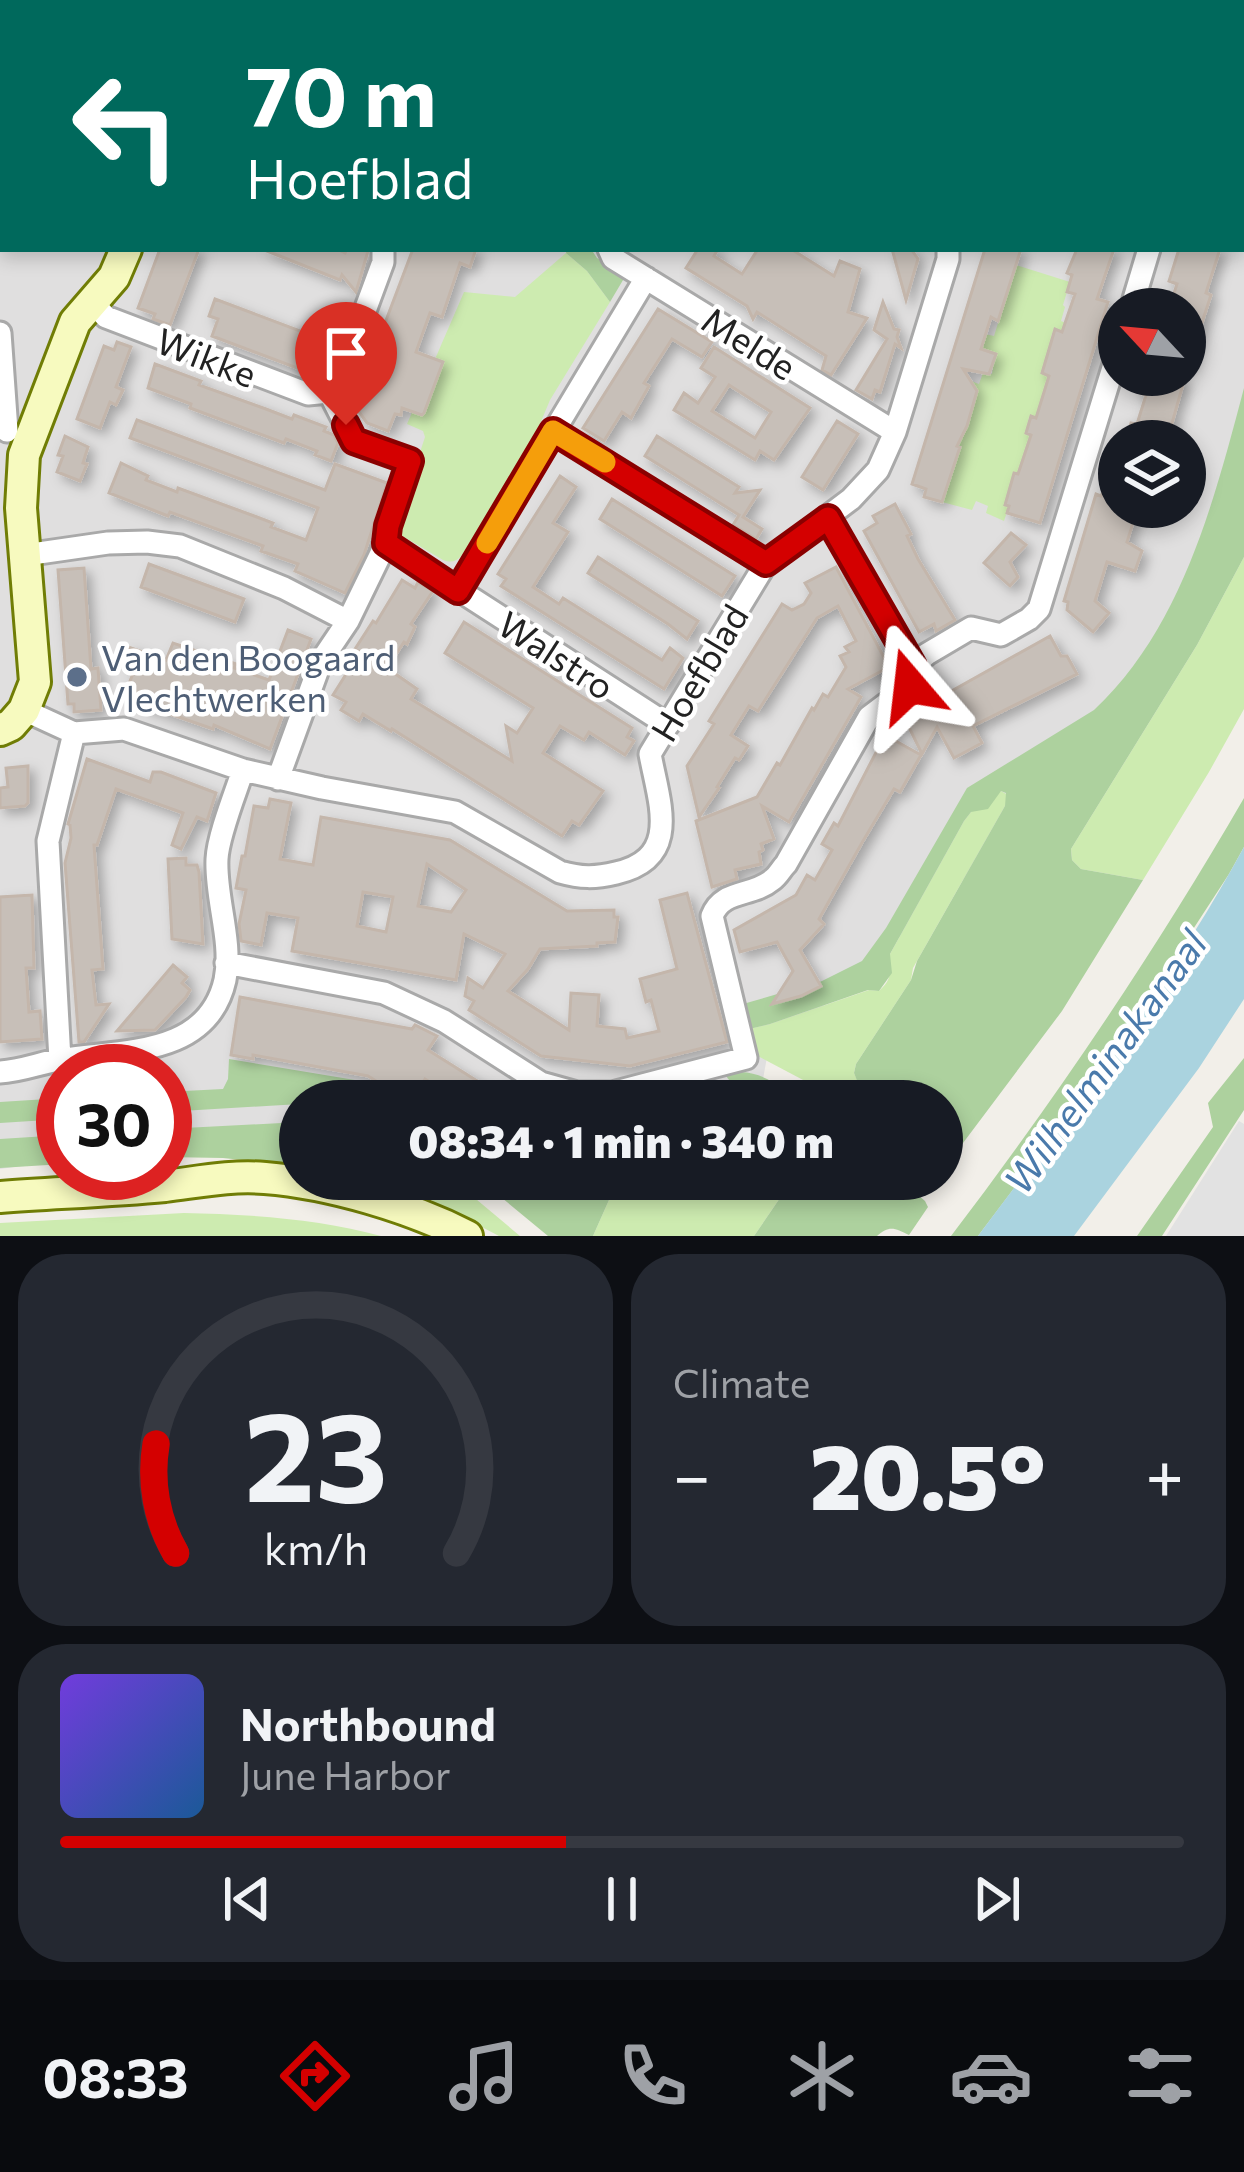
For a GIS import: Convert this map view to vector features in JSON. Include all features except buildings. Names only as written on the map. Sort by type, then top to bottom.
[{"type":"main road","points":[[0,730],[24,710],[35,682],[25,555],[10,488],[75,322],[113,277],[126,252]]},
{"type":"main road","points":[[192,1173],[217,1178]]},
{"type":"main road","points":[[0,1178],[36,1176]]},
{"type":"main road","points":[[0,1197],[266,1178],[326,1188],[424,1217],[467,1236]]},
{"type":"street","points":[[278,779],[321,661],[348,621],[386,543],[410,461],[354,441],[329,392],[339,381],[383,252]]},
{"type":"street","name":"Melde","points":[[610,252],[613,258],[895,432]]},
{"type":"street","name":"Hoefblad","points":[[24,710],[74,734],[124,728],[278,779],[454,812],[560,872],[593,879],[635,868],[650,858],[660,841],[662,819],[650,754],[753,579],[766,563],[851,500],[878,470],[895,432],[948,252]]},
{"type":"street","points":[[1137,288],[1148,252]]},
{"type":"street","points":[[458,591],[646,278]]},
{"type":"street","name":"Wikke","points":[[92,302],[106,317],[158,338],[308,394],[329,392]]},
{"type":"street","points":[[0,333],[7,430]]},
{"type":"street","points":[[913,666],[971,628],[1001,634],[1039,609],[1104,396]]},
{"type":"street","points":[[553,431],[766,563]]},
{"type":"street","points":[[226,963],[384,993],[444,1021],[541,1083],[577,1093],[612,1093],[746,1058],[712,916],[717,904],[771,881],[786,864],[868,717],[910,686],[913,666],[828,518]]},
{"type":"street","points":[[25,555],[109,543],[180,545],[284,588],[348,621]]},
{"type":"street","name":"Walstro","points":[[386,543],[668,724]]},
{"type":"street","points":[[59,1044],[48,841],[74,734]]},
{"type":"street","points":[[162,1044],[182,1038],[209,1015],[224,983],[217,856],[243,770]]},
{"type":"street","points":[[0,1072],[36,1065]]},
{"type":"shaded area","points":[[0,252],[1244,252],[1244,467],[1156,705],[767,1057],[763,1080],[279,1080],[279,1131],[192,1142],[192,1044],[36,1044],[36,1164],[0,1169]]},
{"type":"shaded area","points":[[1239,1121],[1244,1124],[1244,1236],[1166,1236]]},
{"type":"green space","points":[[593,252],[626,275],[610,302],[587,271],[566,253]]},
{"type":"green space","points":[[566,253],[610,302],[550,400],[532,443],[462,555],[443,560],[394,531],[425,437],[423,431],[407,424],[464,292],[515,297]]},
{"type":"green space","points":[[1016,265],[1070,282],[1061,321],[1066,323],[1063,332],[1054,329],[1051,337],[1060,341],[1051,366],[1045,364],[1042,372],[1049,376],[1036,418],[1029,417],[1026,433],[1031,435],[1005,504],[1009,506],[1004,521],[986,513],[988,506],[976,501],[972,510],[942,502],[959,447],[971,381],[979,384],[983,373],[992,374],[995,354],[981,349],[985,334],[994,336]]},
{"type":"green space","points":[[1244,388],[1244,557],[1197,645],[1071,849],[1072,860],[1081,869],[1143,880],[1062,1011],[963,1143],[963,1080],[857,1080],[854,1073],[911,980],[917,961],[1005,806],[1006,793],[1001,791],[988,809],[971,812],[964,821],[890,954],[892,973],[879,991],[868,990],[749,1029],[743,1004],[822,981],[862,961],[967,788],[1094,710],[1124,677],[1172,602],[1206,528]]},
{"type":"green space","points":[[1244,557],[1244,709],[1143,880],[1081,869],[1072,860],[1071,849],[1197,645]]},
{"type":"green space","points":[[1001,791],[1008,795],[913,968],[911,980],[856,1064],[857,1080],[803,1080],[756,1055],[749,1029],[884,986],[890,974],[890,954],[971,812]]},
{"type":"green space","points":[[1244,798],[1244,847],[1091,1086],[978,1236],[951,1236],[1104,1022]]},
{"type":"green space","points":[[1244,1058],[1244,1110],[1162,1236],[1137,1236],[1213,1127],[1208,1103]]},
{"type":"green space","points":[[229,1059],[355,1080],[279,1080],[279,1105],[192,1110],[192,1091],[223,1089]]},
{"type":"green space","points":[[741,1072],[768,1080],[729,1080],[726,1076]]},
{"type":"green space","points":[[36,1100],[36,1121],[0,1123],[0,1102]]},
{"type":"green space","points":[[279,1123],[279,1164],[192,1157],[192,1128]]},
{"type":"green space","points":[[36,1137],[36,1166],[0,1168],[0,1139]]},
{"type":"green space","points":[[477,1200],[520,1236],[499,1236],[432,1201]]},
{"type":"green space","points":[[504,1200],[609,1200],[593,1236],[548,1236]]},
{"type":"green space","points":[[609,1200],[779,1200],[754,1236],[593,1236]]},
{"type":"green space","points":[[779,1200],[924,1200],[928,1207],[909,1235],[892,1229],[877,1236],[754,1236]]},
{"type":"green space","points":[[184,1213],[283,1218],[381,1236],[0,1236],[0,1223]]},
{"type":"water","points":[[1244,847],[1244,999],[1199,1068],[1074,1236],[978,1236],[1152,998]]},
{"type":"slow traffic","points":[[487,543],[553,431],[605,462]]},
{"type":"place","name":"Van den Boogaard Vlechtwerken","points":[[77,677]]},
{"type":"route","points":[[346,425],[354,441],[410,461],[386,543],[458,591],[553,431],[766,563],[828,518],[913,666],[910,686]]},
{"type":"water label","name":"Wilhelminakanaal","points":[[1104,1061]]}]
